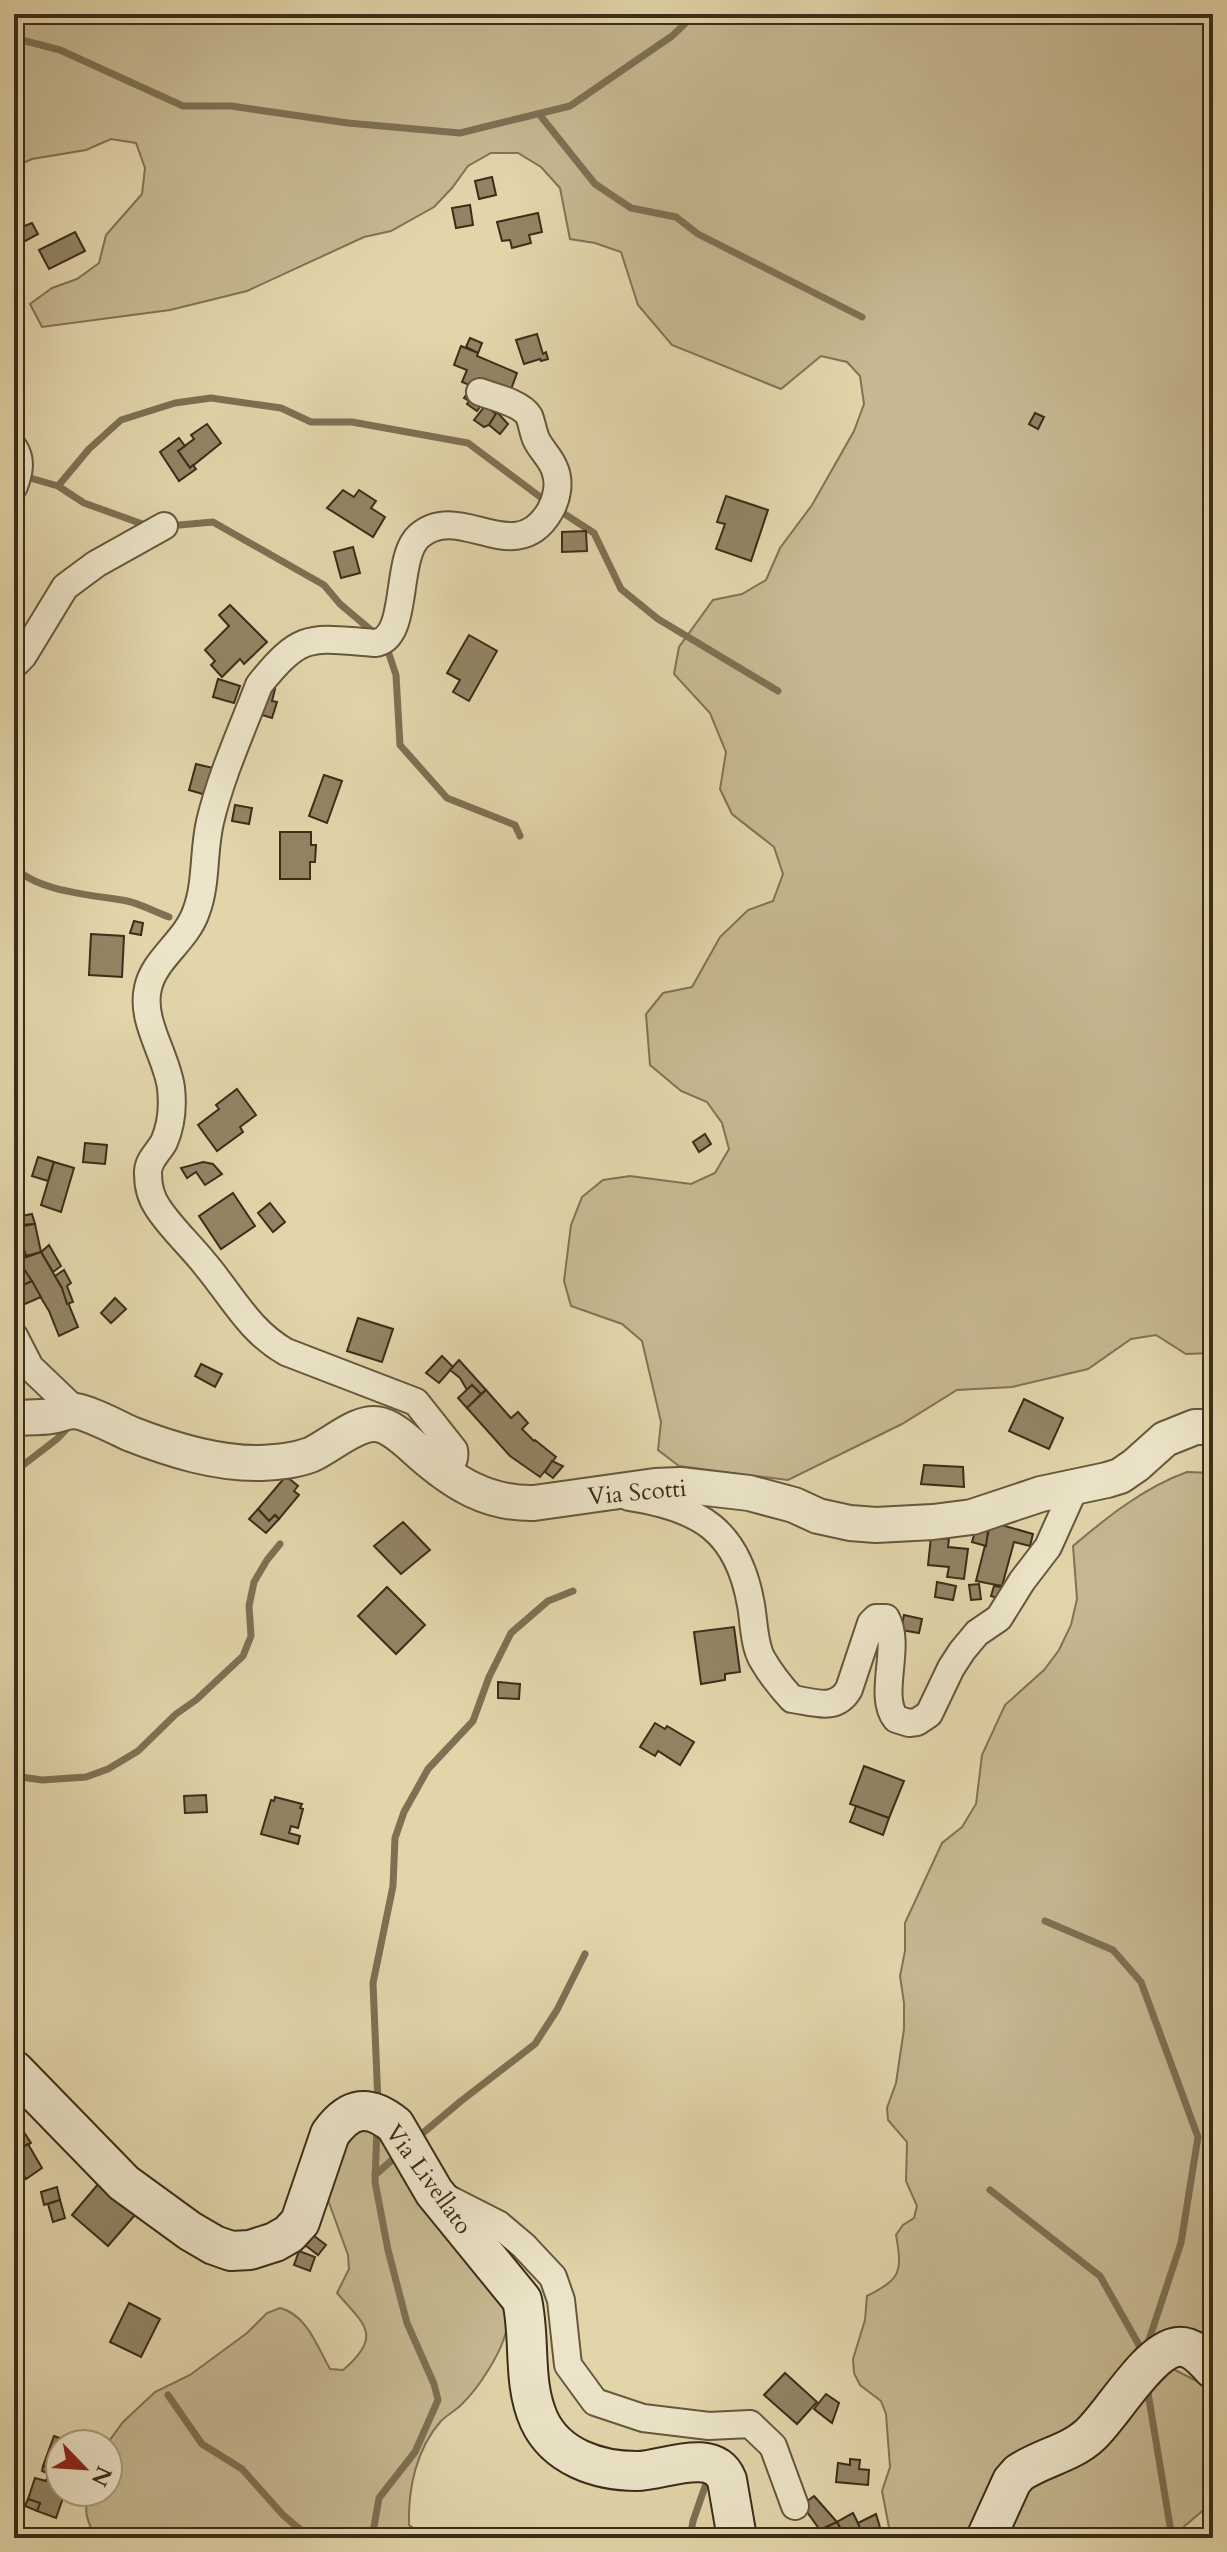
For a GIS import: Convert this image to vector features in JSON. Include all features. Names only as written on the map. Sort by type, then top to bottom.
[{"type":"main road","name":"Via Livellato","points":[[14,2070],[124,2183],[190,2231],[231,2251],[250,2250],[289,2234],[300,2222],[330,2134],[338,2122],[359,2111],[378,2113],[395,2125],[434,2192],[522,2300],[532,2400],[551,2441],[589,2463],[617,2469],[638,2471],[710,2463],[724,2472],[727,2480],[737,2538]]},
{"type":"main road","points":[[986,2538],[1012,2481],[1019,2473],[1090,2435],[1158,2355],[1176,2347],[1187,2348],[1213,2369]]},
{"type":"street","points":[[440,1471],[451,1465],[454,1450],[416,1402],[286,1352],[268,1342],[157,1207],[150,1189],[148,1166],[167,1133],[172,1099],[168,1070],[152,1025],[147,998],[152,977],[184,937],[195,915],[201,897],[207,839],[215,803],[259,685],[269,672],[292,649],[307,640],[375,643],[387,638],[396,621],[409,548],[420,535],[432,528],[476,529],[512,537],[524,536],[539,526],[551,509],[557,493],[557,475],[538,444],[528,414],[519,407],[480,392]]},
{"type":"street","points":[[14,448],[20,471],[14,486]]},
{"type":"street","points":[[14,665],[23,656],[65,587],[96,564],[164,526]]},
{"type":"street","points":[[14,1336],[30,1367],[76,1411]]},
{"type":"street","points":[[14,1418],[48,1417],[76,1411]]},
{"type":"street","name":"Via Scotti","points":[[76,1411],[147,1440],[214,1460],[246,1463],[280,1462],[308,1456],[360,1426],[379,1424],[399,1435],[440,1471],[493,1500],[534,1503],[655,1486],[701,1486],[749,1493],[794,1505],[832,1520],[876,1525],[972,1517],[1041,1494],[1120,1476],[1165,1439],[1195,1427],[1213,1427]]},
{"type":"street","points":[[602,1493],[677,1507],[703,1520],[723,1539],[743,1570],[760,1657],[792,1699],[828,1705],[843,1698],[849,1689],[871,1623],[876,1618],[886,1618],[891,1633],[889,1707],[896,1719],[909,1723],[929,1714],[962,1651],[977,1633],[999,1618],[1048,1547],[1075,1487]]},
{"type":"street","points":[[434,2192],[498,2224],[553,2277],[561,2300],[568,2365],[595,2402],[643,2418],[709,2426],[750,2424],[773,2446],[795,2506]]},
{"type":"shaded area","points":[[14,14],[1213,14],[1213,1353],[1186,1354],[1156,1335],[1131,1339],[1088,1369],[1012,1387],[957,1390],[902,1424],[788,1480],[679,1466],[658,1450],[661,1422],[642,1341],[622,1324],[571,1306],[564,1281],[571,1225],[582,1197],[603,1180],[630,1176],[691,1184],[715,1173],[729,1149],[722,1123],[707,1102],[681,1091],[650,1065],[646,1014],[663,993],[692,987],[720,937],[748,910],[773,901],[783,874],[774,847],[732,814],[720,789],[726,752],[710,713],[674,674],[679,647],[713,600],[742,594],[766,580],[780,548],[812,505],[854,431],[864,404],[860,376],[847,362],[821,356],[781,389],[672,345],[638,305],[621,252],[570,239],[560,188],[541,167],[518,153],[491,153],[468,166],[434,207],[391,231],[364,237],[247,291],[170,310],[42,327],[30,304],[52,288],[77,279],[99,263],[106,235],[142,194],[145,168],[136,143],[111,139],[86,150],[32,159],[14,167]]},
{"type":"shaded area","points":[[1187,1472],[1213,1473],[1213,2354],[1172,2332],[1158,2333],[1136,2349],[1072,2430],[975,2538],[891,2538],[882,2491],[890,2467],[886,2414],[881,2401],[860,2385],[854,2373],[853,2359],[865,2320],[867,2296],[893,2279],[899,2267],[896,2235],[903,2225],[914,2218],[917,2206],[906,2181],[907,2142],[888,2120],[887,2108],[896,2083],[904,2029],[900,1976],[905,1951],[905,1923],[942,1843],[962,1827],[976,1804],[982,1755],[1005,1705],[1044,1670],[1059,1650],[1071,1625],[1077,1599],[1073,1546],[1141,1494]]},
{"type":"shaded area","points":[[359,2129],[372,2130],[392,2147],[507,2301],[507,2326],[496,2357],[468,2398],[432,2432],[415,2470],[409,2525],[427,2538],[96,2538],[86,2508],[124,2508],[124,2428],[119,2428],[155,2392],[190,2375],[247,2333],[267,2313],[280,2308],[304,2324],[330,2369],[343,2370],[363,2348],[366,2331],[362,2322],[337,2293],[349,2269],[348,2255],[324,2189],[348,2138]]},
{"type":"shaded area","points":[[1171,2368],[1213,2392],[1213,2502],[1181,2529],[1177,2538],[998,2538],[1017,2494]]},
{"type":"shaded area","points":[[637,2529],[663,2538],[610,2538],[611,2537]]},
{"type":"building","points":[[492,177],[496,195],[479,199],[475,181]]},
{"type":"building","points":[[470,205],[473,225],[456,228],[452,208]]},
{"type":"building","points":[[538,213],[542,232],[529,235],[531,243],[512,248],[510,240],[502,241],[497,222]]},
{"type":"building","points":[[32,223],[38,234],[14,247],[14,230]]},
{"type":"building","points":[[75,232],[85,251],[49,269],[39,250]]},
{"type":"building","points":[[537,334],[543,354],[546,352],[548,359],[524,364],[516,340]]},
{"type":"building","points":[[470,338],[482,343],[478,353],[466,347]]},
{"type":"building","points":[[461,346],[517,373],[510,392],[493,395],[462,382],[467,370],[454,365]]},
{"type":"building","points":[[469,391],[484,401],[477,411],[464,398]]},
{"type":"building","points":[[485,406],[496,414],[484,427],[474,420]]},
{"type":"building","points":[[497,412],[508,424],[500,434],[489,425]]},
{"type":"building","points":[[1035,413],[1044,417],[1038,429],[1029,424]]},
{"type":"building","points":[[207,424],[221,443],[190,468],[178,451],[194,439],[191,435]]},
{"type":"building","points":[[179,438],[185,446],[178,451],[190,468],[193,465],[196,469],[179,481],[160,452]]},
{"type":"building","points":[[343,490],[354,497],[359,490],[376,501],[371,508],[385,517],[373,537],[327,508]]},
{"type":"building","points":[[726,496],[768,510],[751,561],[716,549],[725,524],[717,522]]},
{"type":"building","points":[[586,531],[587,551],[562,552],[562,532]]},
{"type":"building","points":[[353,547],[360,573],[341,578],[334,552]]},
{"type":"building","points":[[230,605],[267,642],[244,664],[240,659],[222,677],[211,665],[215,661],[205,650],[229,626],[219,615]]},
{"type":"building","points":[[14,610],[22,613],[14,630]]},
{"type":"building","points":[[469,635],[497,651],[469,701],[453,692],[460,680],[447,673]]},
{"type":"building","points":[[218,679],[240,686],[234,703],[213,697]]},
{"type":"building","points":[[263,686],[275,689],[272,701],[277,702],[272,718],[256,713]]},
{"type":"building","points":[[196,764],[213,768],[206,795],[189,790]]},
{"type":"building","points":[[324,775],[342,781],[327,823],[309,816]]},
{"type":"building","points":[[235,805],[252,808],[249,824],[232,821]]},
{"type":"building","points":[[280,832],[311,832],[311,845],[316,845],[315,862],[310,862],[310,879],[280,879]]},
{"type":"building","points":[[134,921],[143,923],[141,935],[130,933]]},
{"type":"building","points":[[91,934],[124,936],[122,977],[89,975]]},
{"type":"building","points":[[237,1089],[256,1115],[240,1127],[243,1132],[217,1151],[198,1125],[219,1109],[216,1105]]},
{"type":"building","points":[[705,1134],[711,1144],[699,1152],[693,1142]]},
{"type":"building","points":[[85,1143],[107,1145],[105,1164],[83,1162]]},
{"type":"building","points":[[14,1144],[24,1148],[19,1161],[14,1159]]},
{"type":"building","points":[[38,1157],[54,1162],[48,1181],[32,1176]]},
{"type":"building","points":[[54,1162],[74,1168],[61,1212],[41,1205]]},
{"type":"building","points":[[203,1162],[213,1164],[222,1174],[205,1185],[196,1172],[187,1178],[181,1168]]},
{"type":"building","points":[[14,1168],[24,1171],[16,1191],[14,1190]]},
{"type":"building","points":[[233,1193],[255,1226],[221,1249],[199,1216]]},
{"type":"building","points":[[270,1203],[285,1222],[273,1232],[258,1213]]},
{"type":"building","points":[[32,1214],[35,1224],[20,1225],[17,1217]]},
{"type":"building","points":[[35,1224],[41,1252],[26,1256],[17,1227]]},
{"type":"building","points":[[49,1245],[61,1266],[53,1272],[41,1252]]},
{"type":"building","points":[[41,1252],[62,1288],[78,1327],[59,1336],[49,1311],[18,1260]]},
{"type":"building","points":[[18,1260],[32,1281],[14,1290],[14,1262]]},
{"type":"building","points":[[64,1270],[71,1283],[67,1286],[73,1302],[67,1304],[55,1276]]},
{"type":"building","points":[[32,1281],[41,1297],[25,1304],[17,1288]]},
{"type":"building","points":[[115,1298],[126,1309],[111,1323],[101,1313]]},
{"type":"building","points":[[358,1318],[393,1329],[382,1362],[347,1351]]},
{"type":"building","points":[[442,1356],[453,1367],[439,1383],[426,1373]]},
{"type":"building","points":[[459,1360],[486,1390],[481,1394],[472,1385],[467,1390],[460,1378],[450,1370]]},
{"type":"building","points":[[201,1364],[222,1374],[215,1387],[195,1376]]},
{"type":"building","points":[[472,1385],[481,1394],[467,1408],[458,1398]]},
{"type":"building","points":[[486,1390],[511,1418],[518,1412],[528,1423],[522,1429],[556,1457],[540,1477],[510,1456],[467,1408]]},
{"type":"building","points":[[1024,1399],[1063,1418],[1049,1449],[1009,1431]]},
{"type":"building","points":[[552,1461],[563,1466],[553,1478],[545,1472]]},
{"type":"building","points":[[924,1465],[963,1467],[964,1487],[921,1484]]},
{"type":"building","points":[[286,1476],[298,1486],[294,1491],[299,1495],[279,1519],[275,1515],[269,1521],[258,1509]]},
{"type":"building","points":[[258,1509],[269,1521],[275,1515],[279,1519],[266,1533],[249,1519]]},
{"type":"building","points":[[403,1522],[430,1550],[401,1574],[374,1546]]},
{"type":"building","points":[[991,1522],[1033,1534],[1030,1546],[1014,1542],[1002,1586],[976,1581]]},
{"type":"building","points":[[976,1528],[988,1531],[986,1546],[972,1542]]},
{"type":"building","points":[[931,1537],[949,1539],[948,1547],[968,1549],[964,1579],[947,1577],[949,1567],[928,1565]]},
{"type":"building","points":[[937,1582],[956,1586],[953,1600],[935,1597]]},
{"type":"building","points":[[979,1584],[981,1599],[971,1600],[969,1585]]},
{"type":"building","points":[[994,1586],[1008,1588],[1004,1600],[991,1596]]},
{"type":"building","points":[[387,1587],[425,1625],[396,1654],[358,1616]]},
{"type":"building","points":[[904,1615],[922,1619],[919,1633],[901,1630]]},
{"type":"building","points":[[734,1627],[740,1672],[725,1674],[725,1680],[701,1684],[694,1632]]},
{"type":"building","points":[[498,1682],[520,1684],[519,1699],[498,1698]]},
{"type":"building","points":[[655,1723],[665,1729],[667,1726],[694,1742],[680,1765],[658,1751],[655,1756],[640,1747]]},
{"type":"building","points":[[864,1766],[904,1781],[889,1818],[850,1804]]},
{"type":"building","points":[[206,1795],[207,1812],[185,1813],[184,1796]]},
{"type":"building","points":[[275,1797],[302,1804],[298,1828],[291,1826],[289,1833],[300,1836],[298,1844],[261,1834],[271,1800],[274,1801]]},
{"type":"building","points":[[856,1806],[889,1818],[883,1835],[850,1822]]},
{"type":"building","points":[[14,2117],[31,2143],[14,2153]]},
{"type":"building","points":[[28,2144],[42,2168],[26,2179],[14,2159],[14,2153]]},
{"type":"building","points":[[105,2176],[141,2208],[108,2246],[72,2215]]},
{"type":"building","points":[[57,2187],[60,2200],[44,2205],[41,2192]]},
{"type":"building","points":[[60,2200],[65,2218],[53,2222],[48,2204]]},
{"type":"building","points":[[313,2235],[326,2245],[318,2255],[305,2245]]},
{"type":"building","points":[[299,2251],[315,2257],[310,2271],[294,2265]]},
{"type":"building","points":[[129,2303],[160,2319],[141,2357],[110,2342]]},
{"type":"building","points":[[785,2373],[817,2402],[797,2424],[764,2395]]},
{"type":"building","points":[[826,2394],[839,2403],[832,2423],[814,2409]]},
{"type":"building","points":[[850,2459],[860,2460],[859,2469],[869,2470],[868,2485],[836,2482],[838,2463],[850,2465]]},
{"type":"building","points":[[35,2478],[44,2480],[44,2508],[59,2508],[56,2518],[37,2511],[40,2503],[28,2499]]},
{"type":"building","points":[[814,2496],[837,2522],[820,2530],[802,2505]]},
{"type":"building","points":[[28,2499],[40,2503],[37,2511],[25,2506]]},
{"type":"building","points":[[853,2513],[864,2538],[845,2538],[837,2522]]},
{"type":"building","points":[[876,2514],[883,2537],[864,2538],[858,2523]]},
{"type":"building","points":[[837,2522],[845,2538],[824,2538],[820,2530]]},
{"type":"building","points":[[810,2529],[814,2538],[797,2538],[796,2536]]},
{"type":"waterway","points":[[14,38],[60,50],[183,106],[231,106],[348,123],[460,133],[570,106],[672,36],[695,14]]},
{"type":"waterway","points":[[539,114],[595,184],[631,208],[676,217],[698,234],[862,317]]},
{"type":"waterway","points":[[58,486],[89,449],[121,420],[175,403],[211,398],[281,408],[311,422],[352,422],[468,443],[547,502]]},
{"type":"waterway","points":[[23,476],[58,486],[84,503],[148,526]]},
{"type":"waterway","points":[[557,509],[594,533],[621,589],[658,619],[778,691]]},
{"type":"waterway","points":[[168,526],[213,522],[324,585],[340,604],[378,636]]},
{"type":"waterway","points":[[386,645],[396,675],[400,745],[447,798],[515,825],[520,836]]},
{"type":"waterway","points":[[14,866],[36,882],[51,887],[127,901],[169,917]]},
{"type":"waterway","points":[[14,1472],[57,1439],[71,1424]]},
{"type":"waterway","points":[[14,1776],[42,1780],[86,1777],[108,1769],[138,1751],[243,1656],[251,1636],[249,1606],[254,1582],[280,1544]]},
{"type":"waterway","points":[[378,2103],[373,1983],[393,1886],[395,1838],[404,1812],[428,1769],[473,1721],[489,1677],[511,1633],[548,1601],[573,1591]]},
{"type":"waterway","points":[[1045,1921],[1113,1950],[1141,1982],[1198,2137],[1181,2243],[1147,2346]]},
{"type":"waterway","points":[[417,2138],[535,2044],[557,2010],[585,1954]]},
{"type":"waterway","points":[[372,2538],[379,2498],[415,2452],[438,2400],[407,2323],[388,2250],[375,2182],[377,2127]]},
{"type":"waterway","points":[[375,2175],[399,2154]]},
{"type":"waterway","points":[[990,2190],[1100,2276],[1139,2345],[1141,2355]]},
{"type":"waterway","points":[[1147,2387],[1172,2538]]},
{"type":"waterway","points":[[168,2395],[202,2444],[242,2469],[283,2515],[302,2531],[327,2538]]},
{"type":"waterway","points":[[690,2538],[708,2478]]}]
